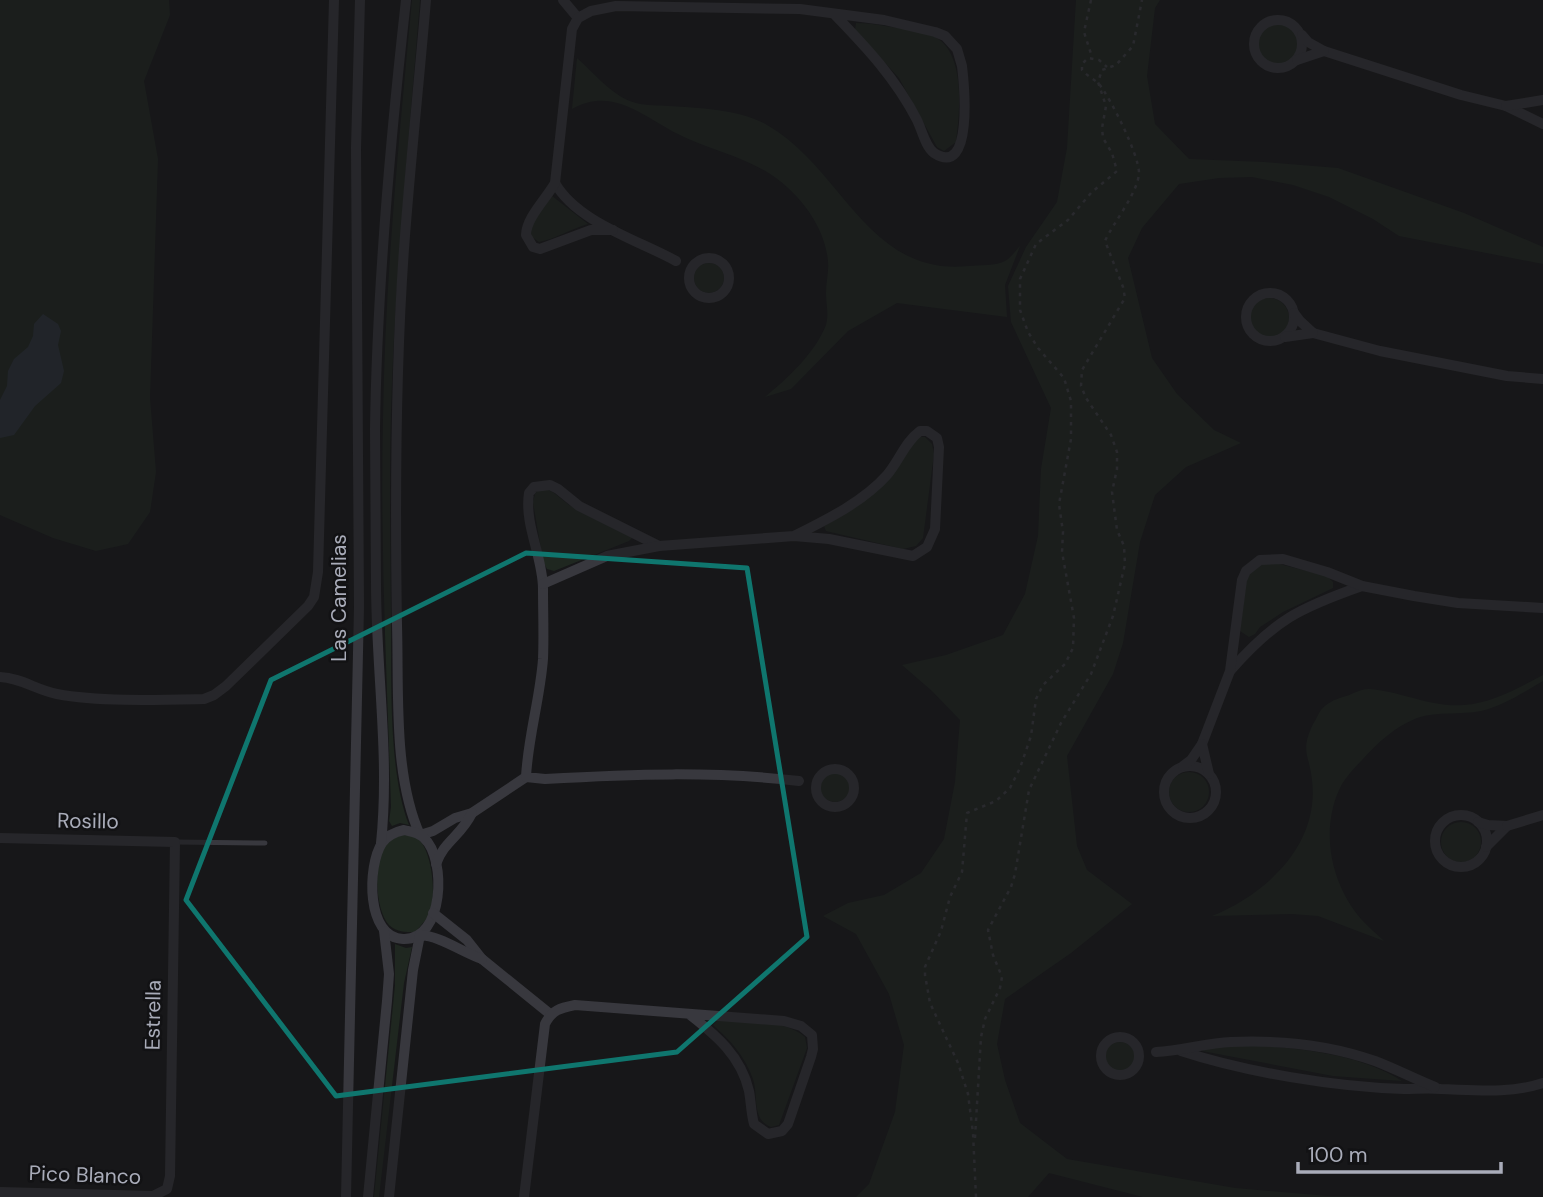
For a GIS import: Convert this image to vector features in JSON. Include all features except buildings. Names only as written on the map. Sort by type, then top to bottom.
[{"type":"street","points":[[0,677],[20,680],[40,690],[81,698],[204,699],[226,686],[314,597],[318,572],[334,0]]},
{"type":"street","name":"Las Camelias","points":[[346,1197],[359,607],[356,148],[360,0]]},
{"type":"street","points":[[369,1197],[389,974],[384,931],[374,908],[372,892],[373,874],[381,843],[385,793],[376,586],[375,428],[384,246],[406,0]]},
{"type":"street","points":[[384,931],[400,940],[420,935],[430,923],[437,895],[436,864],[431,847],[420,835],[412,818],[404,786],[395,514],[398,362],[404,250],[426,0]]},
{"type":"street","points":[[563,0],[578,18]]},
{"type":"street","points":[[613,230],[591,230],[546,248],[533,247],[526,235],[526,226],[555,183],[572,29],[578,18],[591,11],[616,6],[800,9],[884,20],[935,32],[952,42],[961,57],[964,78],[964,135],[957,152],[944,156],[931,150],[893,80],[878,60],[835,15]]},
{"type":"street","points":[[1324,51],[1282,68],[1266,65],[1259,60],[1253,44],[1259,28],[1273,19],[1290,22],[1308,43],[1324,51],[1422,83],[1506,106],[1543,124]]},
{"type":"street","points":[[1297,60],[1303,48],[1301,35]]},
{"type":"street","points":[[1506,106],[1543,100]]},
{"type":"street","points":[[555,183],[572,204],[613,230],[676,261],[695,292],[707,298],[726,291],[729,278],[724,265],[712,259],[676,261]]},
{"type":"street","points":[[690,280],[692,269],[699,261]]},
{"type":"street","points":[[1313,333],[1300,321],[1285,298],[1269,293],[1254,298],[1245,313],[1248,329],[1261,340],[1278,341],[1285,337],[1313,333],[1380,351],[1507,376],[1543,379]]},
{"type":"street","points":[[1285,337],[1293,326],[1294,312]]},
{"type":"street","points":[[543,584],[607,556],[659,546],[794,536],[829,539],[901,556],[913,556],[927,547],[935,529],[939,447],[937,438],[928,431],[920,431],[914,435],[880,482],[863,496],[794,536]]},
{"type":"street","points":[[526,777],[527,751],[543,661],[543,584],[529,509],[529,493],[534,487],[550,485],[591,512],[638,533],[659,546]]},
{"type":"street","points":[[1182,767],[1197,766],[1214,781],[1216,799],[1206,814],[1189,818],[1172,811],[1164,795],[1168,778],[1182,767],[1191,760],[1202,744],[1230,671],[1242,580],[1246,571],[1259,560],[1270,558],[1296,562],[1362,586],[1458,603],[1543,608]]},
{"type":"street","points":[[1230,671],[1268,631],[1287,617],[1362,586]]},
{"type":"street","points":[[1202,744],[1209,774]]},
{"type":"street","points":[[381,843],[395,832],[404,830],[420,835],[455,818],[471,814],[526,777],[545,779],[665,774],[799,780],[833,768],[845,771],[854,782],[853,795],[845,805],[838,807],[825,804],[799,780]]},
{"type":"street","points":[[817,794],[816,784],[821,774]]},
{"type":"street","points":[[436,864],[440,852],[465,828],[471,814]]},
{"type":"street","points":[[1507,826],[1476,862],[1460,867],[1443,860],[1435,845],[1436,836],[1445,821],[1461,815],[1488,825],[1507,826],[1543,815]]},
{"type":"street","points":[[1478,822],[1485,834],[1486,848]]},
{"type":"street","name":"Rosillo","points":[[0,838],[176,842]]},
{"type":"street","name":"Estrella","points":[[167,1189],[170,1176],[176,842]]},
{"type":"street","points":[[433,913],[467,940],[482,959],[551,1014]]},
{"type":"street","points":[[420,935],[431,936],[482,959]]},
{"type":"street","points":[[389,1197],[413,970],[420,935]]},
{"type":"street","points":[[527,1194],[545,1024],[551,1014],[560,1008],[575,1005],[783,1021],[801,1026],[812,1035],[813,1049],[788,1124],[782,1131],[768,1134],[754,1124],[748,1090],[738,1062],[720,1039],[689,1014]]},
{"type":"street","points":[[1156,1052],[1128,1074],[1109,1073],[1101,1062],[1102,1049],[1111,1039],[1124,1037],[1156,1052],[1181,1051],[1227,1042],[1264,1041],[1308,1046],[1376,1061],[1438,1089]]},
{"type":"street","points":[[1135,1044],[1139,1054],[1138,1065]]},
{"type":"street","points":[[1181,1051],[1206,1059],[1339,1083],[1404,1089],[1509,1090],[1543,1083]]},
{"type":"street","name":"Pico Blanco","points":[[0,1192],[153,1196],[167,1189]]},
{"type":"lane","points":[[176,842],[265,843]]},
{"type":"path","points":[[1091,0],[1084,32],[1086,47],[1092,58],[1107,67]]},
{"type":"path","points":[[975,1197],[968,1094],[958,1063],[930,1003],[925,967],[941,931],[950,897],[962,872],[967,813],[989,805],[1010,788],[1031,736],[1037,695],[1043,685],[1065,664],[1073,648],[1074,618],[1062,552],[1063,532],[1059,504],[1071,439],[1070,401],[1063,378],[1027,332],[1018,295],[1024,267],[1036,244],[1068,220],[1091,193],[1117,171],[1112,153],[1103,138],[1105,106],[1097,82],[1099,75],[1107,67],[1116,65],[1133,46],[1142,0]]},
{"type":"path","points":[[974,1158],[981,1037],[985,1019],[1000,988],[1002,977],[988,930],[1015,874],[1029,790],[1061,723],[1091,674],[1113,616],[1125,564],[1124,546],[1117,530],[1112,492],[1117,469],[1117,452],[1111,435],[1081,386],[1082,370],[1125,298],[1124,288],[1105,241],[1139,174],[1136,155],[1118,117],[1097,82],[1082,71],[1085,60],[1092,58]]},
{"type":"highlighted area","points":[[526,553],[747,568],[807,937],[677,1052],[336,1096],[186,900],[271,680]]},
{"type":"shaded area","points":[[0,0],[169,0],[170,15],[144,81],[158,159],[150,398],[156,472],[150,512],[128,544],[96,551],[53,538],[0,515]]},
{"type":"shaded area","points":[[412,0],[420,0],[397,286],[390,466],[392,719],[397,776],[409,825],[400,823],[392,826],[389,821],[391,807],[383,564],[384,367]]},
{"type":"shaded area","points":[[1076,0],[1160,0],[1155,8],[1147,76],[1155,124],[1189,159],[1338,168],[1464,213],[1543,247],[1543,264],[1399,236],[1373,219],[1329,197],[1293,185],[1252,177],[1219,178],[1179,184],[1142,228],[1128,258],[1152,358],[1177,394],[1214,430],[1241,443],[1186,467],[1155,495],[1140,542],[1123,643],[1113,674],[1067,756],[1077,846],[1087,870],[1132,904],[1071,953],[1005,999],[997,1044],[1005,1080],[1020,1123],[1067,1159],[1235,1188],[1328,1196],[1487,1197],[1143,1197],[1049,1173],[1028,1197],[856,1197],[869,1184],[895,1112],[904,1045],[889,994],[856,934],[823,916],[848,903],[884,895],[921,873],[944,839],[955,782],[960,720],[902,665],[946,655],[1003,635],[1025,594],[1038,536],[1041,469],[1051,408],[1011,322],[1008,286],[1026,247],[1057,202],[1067,148]]},
{"type":"shaded area","points":[[856,23],[922,32],[945,45],[952,56],[959,85],[956,142],[944,151],[937,147],[899,78],[855,30]]},
{"type":"shaded area","points":[[1278,24],[1292,30],[1298,44],[1292,58],[1278,64],[1264,58],[1258,44],[1264,30]]},
{"type":"shaded area","points":[[577,58],[612,91],[636,103],[732,112],[767,125],[793,144],[816,166],[880,237],[905,255],[934,265],[988,265],[1005,261],[1020,246],[1005,285],[1007,317],[897,303],[848,331],[791,389],[765,397],[808,355],[826,325],[828,261],[822,237],[811,214],[795,194],[766,171],[684,137],[630,108],[602,101],[572,109]]},
{"type":"shaded area","points":[[552,196],[588,224],[539,242],[532,237],[529,228]]},
{"type":"shaded area","points":[[709,263],[715,264],[723,272],[723,284],[715,292],[709,293],[703,292],[695,284],[694,278],[695,272],[703,264]]},
{"type":"shaded area","points":[[1269,298],[1283,304],[1289,318],[1283,332],[1269,338],[1255,332],[1249,318],[1255,304]]},
{"type":"shaded area","points":[[43,314],[58,324],[61,331],[58,345],[64,371],[61,383],[35,406],[14,435],[0,438],[0,400],[7,386],[8,371],[14,359],[28,347],[34,324]]},
{"type":"shaded area","points":[[919,437],[925,437],[932,444],[934,454],[923,538],[916,546],[903,549],[826,531],[824,526],[865,500]]},
{"type":"shaded area","points":[[545,488],[569,505],[633,537],[554,571],[547,569],[543,561],[533,502],[539,489]]},
{"type":"shaded area","points":[[1267,561],[1327,576],[1333,582],[1333,588],[1283,612],[1249,637],[1240,631],[1247,576]]},
{"type":"shaded area","points":[[1543,675],[1543,681],[1489,709],[1433,715],[1409,721],[1374,747],[1342,784],[1331,818],[1331,854],[1335,872],[1350,905],[1384,941],[1318,916],[1212,916],[1252,895],[1285,864],[1298,846],[1307,826],[1312,804],[1307,741],[1319,713],[1329,703],[1369,689],[1440,704],[1474,704],[1505,694]]},
{"type":"shaded area","points":[[835,772],[841,773],[849,781],[849,793],[841,801],[835,802],[829,801],[821,793],[820,787],[821,781],[829,773]]},
{"type":"shaded area","points":[[1189,772],[1203,778],[1209,792],[1203,806],[1189,812],[1175,806],[1169,792],[1175,778]]},
{"type":"shaded area","points":[[1461,822],[1475,828],[1481,842],[1475,856],[1461,862],[1447,856],[1441,842],[1447,828]]},
{"type":"shaded area","points":[[398,834],[415,837],[421,842],[431,870],[431,910],[415,932],[404,932],[389,925],[380,907],[377,883],[380,858],[388,840]]},
{"type":"shaded area","points":[[395,944],[412,947],[404,983],[379,1197],[374,1197],[395,985]]},
{"type":"shaded area","points":[[719,1019],[776,1024],[805,1037],[807,1048],[779,1125],[771,1127],[761,1119],[750,1071],[736,1049],[713,1025]]},
{"type":"shaded area","points":[[1120,1042],[1126,1043],[1134,1051],[1134,1063],[1126,1071],[1120,1072],[1114,1071],[1106,1063],[1105,1057],[1106,1051],[1114,1043]]},
{"type":"shaded area","points":[[1250,1045],[1348,1058],[1402,1081],[1333,1076],[1202,1051],[1206,1048]]}]
